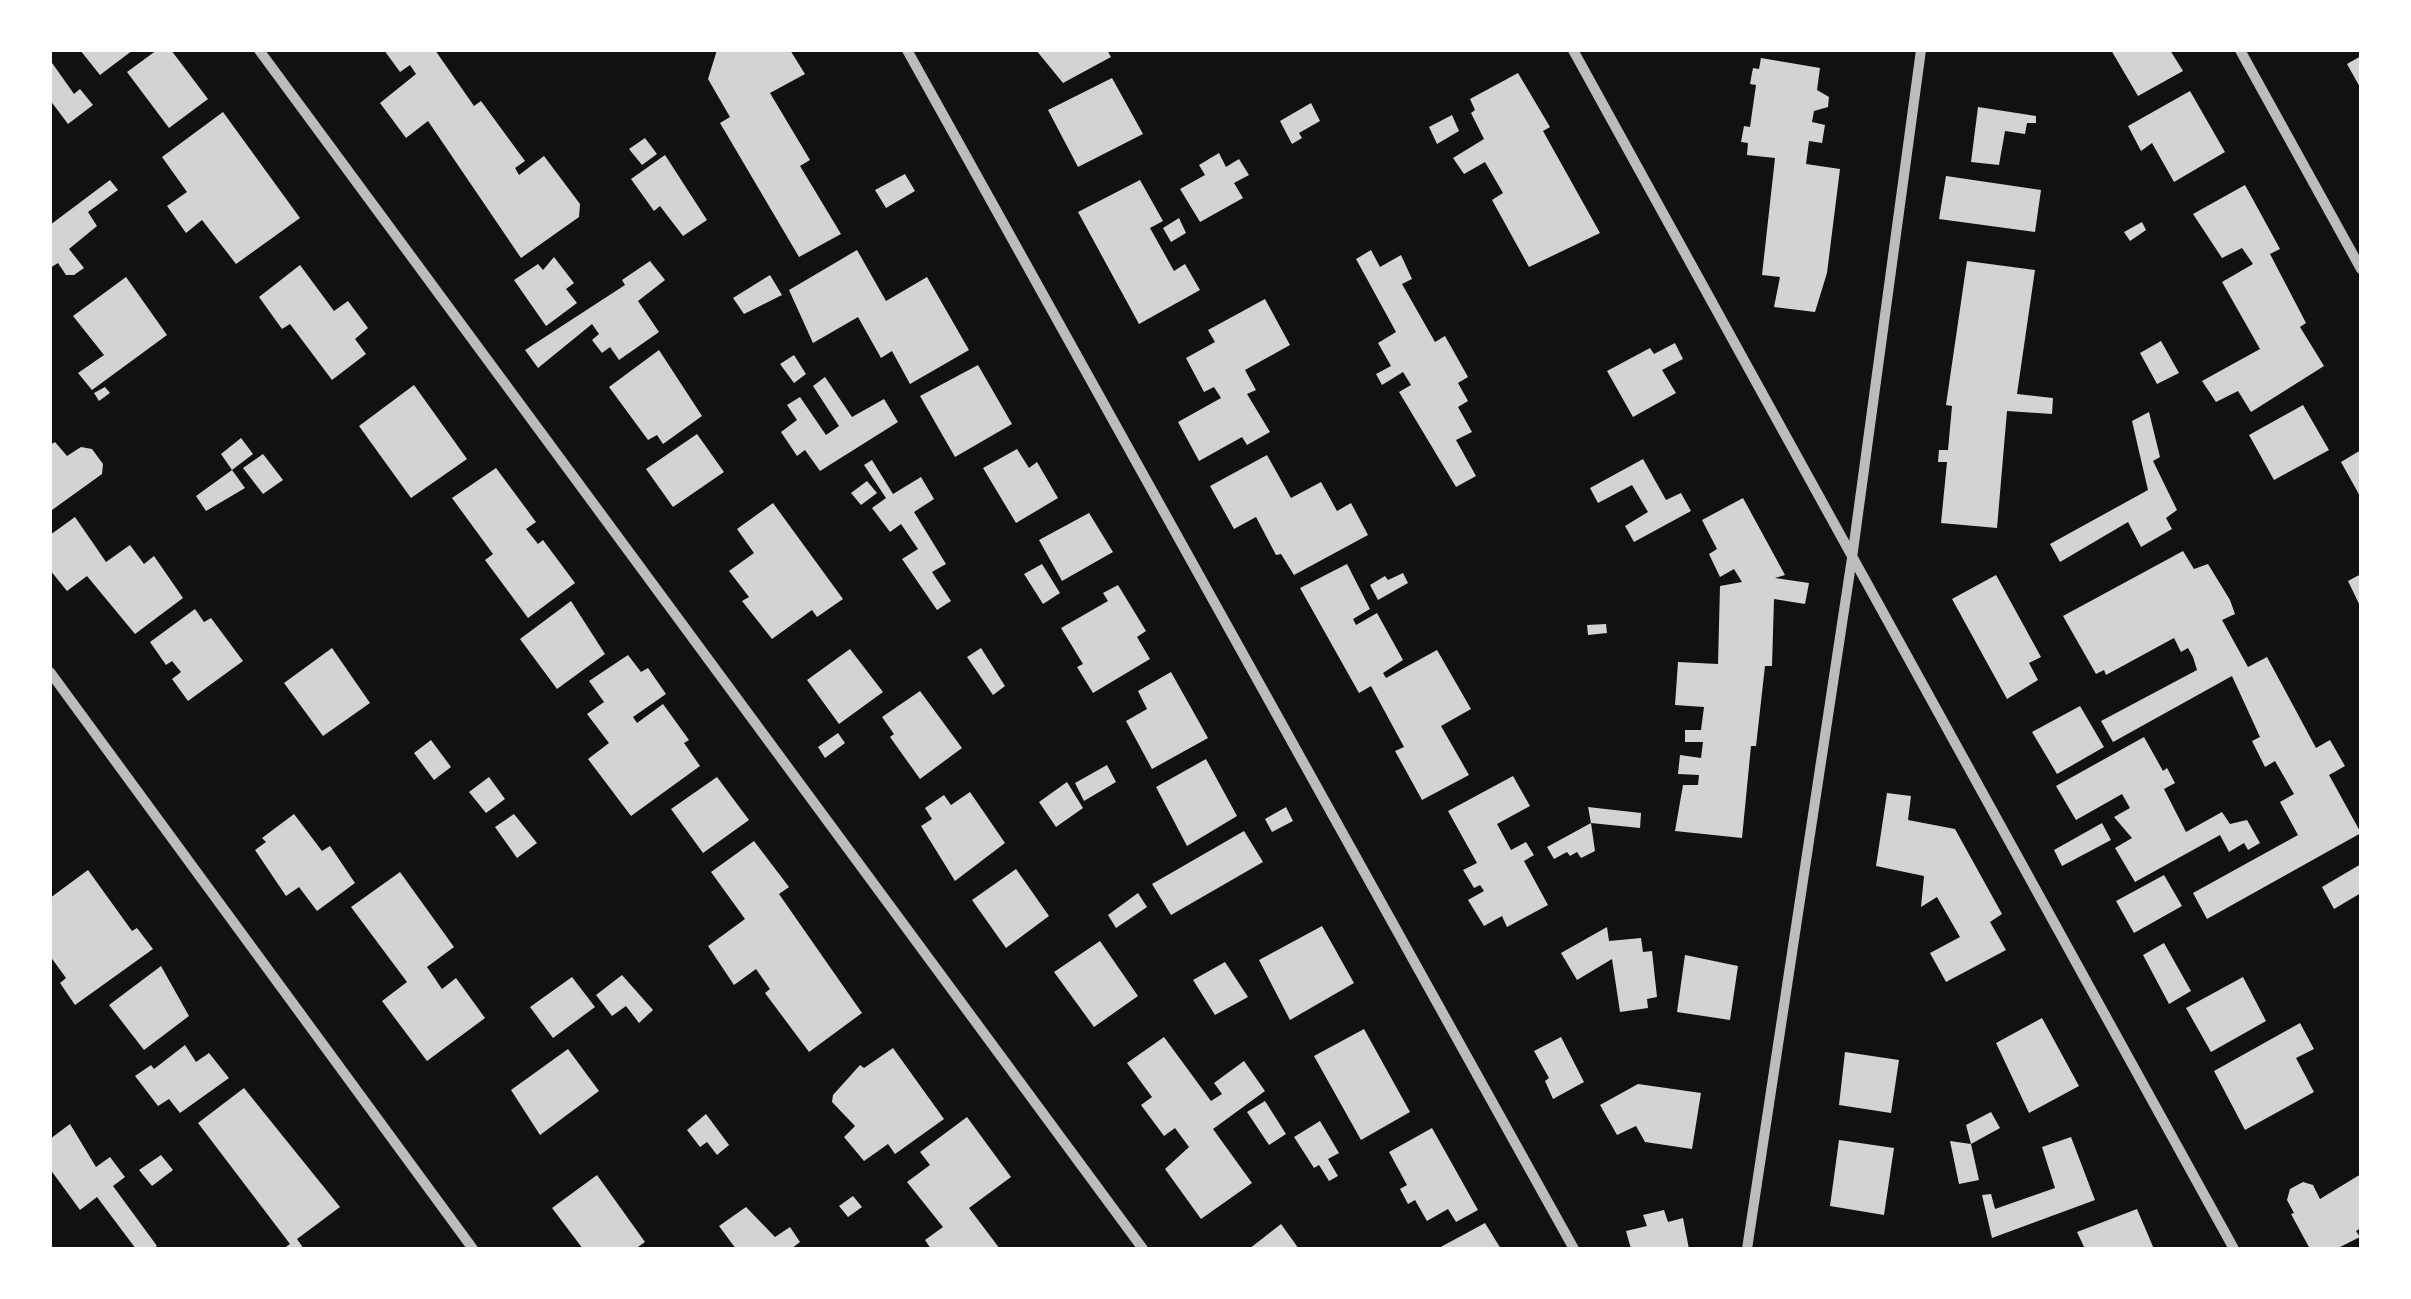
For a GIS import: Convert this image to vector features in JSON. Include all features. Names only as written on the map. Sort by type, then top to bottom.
[{"type":"street","points":[[259,50],[1143,1249]]},
{"type":"street","points":[[907,50],[1574,1249]]},
{"type":"street","points":[[1573,50],[2234,1249]]},
{"type":"street","points":[[1747,1249],[1852,558],[1921,50]]},
{"type":"street","points":[[2240,50],[2361,269]]},
{"type":"street","points":[[50,672],[473,1249]]},
{"type":"building","points":[[80,50],[133,50],[100,75]]},
{"type":"building","points":[[157,50],[171,50],[208,99],[169,128],[127,72]]},
{"type":"building","points":[[384,50],[435,50],[474,106],[481,101],[525,161],[515,168],[519,175],[544,156],[580,204],[579,217],[521,258],[428,121],[406,138],[380,103],[416,74],[410,65],[400,72]]},
{"type":"building","points":[[717,50],[790,50],[805,74],[770,93],[810,160],[800,166],[841,234],[799,257],[720,123],[730,117],[708,79]]},
{"type":"building","points":[[1036,50],[1107,50],[1111,57],[1063,83]]},
{"type":"building","points":[[2111,50],[2170,50],[2183,71],[2138,96]]},
{"type":"building","points":[[2361,56],[2361,89],[2347,64]]},
{"type":"building","points":[[1761,58],[1820,68],[1817,90],[1829,97],[1828,107],[1814,111],[1812,122],[1825,125],[1822,143],[1809,141],[1806,164],[1840,169],[1827,273],[1815,312],[1774,307],[1780,277],[1762,275],[1775,158],[1747,155],[1748,143],[1741,142],[1744,126],[1750,127],[1756,85],[1750,84],[1753,68],[1759,69]]},
{"type":"building","points":[[50,60],[74,94],[80,89],[93,105],[68,124],[50,100]]},
{"type":"building","points":[[1518,73],[1550,127],[1543,131],[1600,233],[1529,267],[1492,200],[1503,193],[1485,162],[1464,174],[1453,158],[1484,139],[1471,113],[1475,110],[1470,99]]},
{"type":"building","points":[[1112,78],[1143,134],[1078,167],[1048,110]]},
{"type":"building","points":[[2190,91],[2225,152],[2174,182],[2152,143],[2141,151],[2128,126]]},
{"type":"building","points":[[1311,103],[1320,121],[1299,133],[1302,138],[1292,144],[1280,121]]},
{"type":"building","points":[[1978,107],[2036,116],[2036,123],[2027,123],[2025,134],[2005,131],[1999,165],[1971,162]]},
{"type":"building","points":[[223,112],[300,218],[236,264],[202,220],[186,233],[167,206],[187,192],[162,157]]},
{"type":"building","points":[[1452,115],[1459,131],[1437,144],[1429,127]]},
{"type":"building","points":[[645,138],[657,154],[642,165],[629,149]]},
{"type":"building","points":[[1219,153],[1226,167],[1239,159],[1249,175],[1234,183],[1243,198],[1200,222],[1180,189],[1205,175],[1199,165]]},
{"type":"building","points":[[665,155],[707,220],[683,236],[660,206],[654,211],[631,179]]},
{"type":"building","points":[[905,174],[915,191],[886,208],[875,190]]},
{"type":"building","points":[[1946,176],[2041,190],[2035,232],[1939,219]]},
{"type":"building","points":[[110,180],[118,190],[88,212],[97,226],[69,249],[84,268],[66,275],[58,263],[50,268],[50,225]]},
{"type":"building","points":[[1140,180],[1163,221],[1150,228],[1174,271],[1185,264],[1200,290],[1139,324],[1078,212]]},
{"type":"building","points":[[2245,185],[2280,249],[2270,254],[2306,323],[2300,327],[2324,366],[2251,412],[2238,391],[2216,402],[2202,381],[2260,349],[2222,282],[2253,264],[2242,248],[2222,258],[2193,214]]},
{"type":"building","points":[[1179,218],[1186,233],[1171,242],[1163,228]]},
{"type":"building","points":[[2142,222],[2146,230],[2130,241],[2124,232]]},
{"type":"building","points":[[857,250],[886,301],[927,277],[969,350],[910,384],[892,351],[881,358],[858,317],[813,343],[789,290]]},
{"type":"building","points":[[1371,250],[1380,267],[1401,255],[1412,279],[1402,284],[1435,342],[1445,336],[1468,377],[1458,383],[1468,401],[1458,407],[1472,432],[1456,440],[1476,476],[1456,487],[1399,392],[1411,385],[1403,372],[1382,385],[1376,374],[1391,366],[1378,343],[1396,332],[1356,259]]},
{"type":"building","points":[[554,257],[574,283],[566,289],[577,303],[546,326],[514,280],[538,264],[543,270]]},
{"type":"building","points":[[650,261],[665,280],[638,301],[659,332],[619,360],[610,347],[602,353],[592,340],[599,334],[592,324],[538,368],[525,350],[625,285],[622,280]]},
{"type":"building","points":[[1967,261],[2035,270],[2017,394],[2053,398],[2052,414],[2007,411],[1997,528],[1941,523],[1947,462],[1938,462],[1939,450],[1948,450],[1952,406],[1946,405]]},
{"type":"building","points":[[300,265],[334,311],[348,301],[368,328],[355,339],[366,354],[332,380],[290,324],[282,329],[259,297]]},
{"type":"building","points":[[770,275],[782,295],[744,314],[733,298]]},
{"type":"building","points":[[126,277],[167,335],[92,390],[78,373],[104,355],[73,316]]},
{"type":"building","points":[[1265,299],[1290,345],[1245,370],[1256,390],[1247,394],[1270,432],[1247,445],[1242,437],[1199,461],[1178,422],[1221,398],[1214,387],[1204,392],[1186,358],[1215,342],[1208,330]]},
{"type":"building","points":[[2161,341],[2179,373],[2157,384],[2140,353]]},
{"type":"building","points":[[1675,343],[1683,359],[1662,370],[1676,393],[1633,417],[1607,371],[1650,348],[1654,354]]},
{"type":"building","points":[[659,350],[702,416],[663,444],[657,435],[648,440],[609,387]]},
{"type":"building","points":[[794,355],[806,374],[794,383],[780,364]]},
{"type":"building","points":[[978,365],[1012,424],[955,457],[920,396]]},
{"type":"building","points":[[825,377],[852,417],[884,399],[898,422],[820,471],[805,450],[797,456],[781,432],[797,420],[787,405],[800,397],[826,435],[839,426],[813,386]]},
{"type":"building","points":[[414,385],[467,459],[411,498],[359,426]]},
{"type":"building","points":[[105,387],[110,393],[99,401],[94,393]]},
{"type":"building","points":[[2303,405],[2329,450],[2274,480],[2249,435]]},
{"type":"building","points":[[2149,412],[2160,457],[2153,461],[2177,510],[2166,518],[2172,529],[2141,547],[2128,522],[2060,562],[2050,544],[2148,490],[2132,421]]},
{"type":"building","points":[[697,434],[724,472],[673,507],[646,469]]},
{"type":"building","points":[[241,438],[253,454],[232,470],[221,454]]},
{"type":"building","points":[[55,442],[67,456],[81,447],[92,449],[103,464],[102,474],[52,510],[50,445]]},
{"type":"building","points":[[1017,449],[1029,468],[1037,462],[1058,498],[1016,523],[983,468]]},
{"type":"building","points":[[2361,450],[2361,498],[2341,462]]},
{"type":"building","points":[[263,454],[283,480],[263,494],[243,468]]},
{"type":"building","points":[[1267,455],[1291,498],[1321,482],[1337,511],[1351,503],[1368,535],[1294,575],[1281,554],[1276,555],[1256,517],[1234,529],[1210,486]]},
{"type":"building","points":[[1643,459],[1666,500],[1681,493],[1691,511],[1634,542],[1625,526],[1648,512],[1632,485],[1598,503],[1590,488]]},
{"type":"building","points":[[872,460],[893,494],[921,477],[934,499],[914,512],[946,564],[932,572],[951,601],[937,610],[902,559],[918,549],[901,524],[890,532],[872,508],[886,498],[864,465]]},
{"type":"building","points":[[496,468],[536,522],[526,529],[538,544],[543,540],[575,583],[528,618],[485,560],[493,554],[452,498]]},
{"type":"building","points":[[232,470],[245,488],[206,511],[196,496]]},
{"type":"building","points":[[867,481],[877,493],[861,505],[851,493]]},
{"type":"building","points":[[1743,498],[1785,575],[1775,578],[1809,583],[1805,604],[1774,599],[1772,666],[1765,666],[1756,746],[1751,746],[1742,838],[1675,831],[1683,785],[1698,785],[1699,775],[1678,774],[1680,755],[1701,758],[1703,742],[1685,742],[1685,730],[1701,730],[1704,707],[1675,705],[1678,662],[1718,664],[1720,586],[1742,582],[1734,569],[1720,577],[1709,554],[1717,549],[1702,520]]},
{"type":"building","points":[[773,503],[843,599],[817,617],[812,610],[772,639],[742,601],[749,597],[729,571],[754,553],[737,529]]},
{"type":"building","points":[[1089,513],[1113,552],[1062,581],[1039,540]]},
{"type":"building","points":[[75,517],[106,562],[130,545],[144,564],[154,556],[183,598],[135,634],[87,576],[67,591],[50,570],[50,535]]},
{"type":"building","points":[[2183,551],[2194,569],[2208,564],[2230,600],[2235,614],[2222,620],[2248,667],[2267,657],[2316,748],[2330,740],[2345,766],[2329,775],[2361,833],[2207,919],[2193,893],[2298,835],[2280,802],[2294,794],[2275,761],[2265,767],[2252,741],[2260,737],[2232,676],[2113,742],[2101,721],[2197,670],[2193,657],[2188,648],[2181,652],[2174,638],[2106,675],[2104,670],[2096,674],[2063,616]]},
{"type":"building","points":[[1042,564],[1060,593],[1043,604],[1024,574]]},
{"type":"building","points":[[1347,564],[1370,609],[1353,619],[1356,625],[1377,613],[1403,660],[1383,673],[1386,678],[1437,650],[1471,709],[1441,726],[1469,775],[1422,800],[1395,751],[1404,747],[1371,686],[1359,693],[1300,588]]},
{"type":"building","points":[[1403,573],[1408,583],[1378,600],[1370,585],[1385,576],[1388,580]]},
{"type":"building","points":[[2361,574],[2361,608],[2348,581]]},
{"type":"building","points":[[1996,575],[2041,657],[2029,663],[2038,680],[2007,699],[1952,599]]},
{"type":"building","points":[[1118,585],[1146,631],[1137,637],[1150,659],[1093,693],[1077,667],[1083,664],[1061,628],[1108,601],[1103,593]]},
{"type":"building","points":[[571,601],[605,654],[557,689],[520,639]]},
{"type":"building","points":[[195,609],[204,622],[211,618],[243,661],[188,701],[172,679],[181,672],[172,661],[166,665],[150,642]]},
{"type":"building","points":[[1606,624],[1607,633],[1588,635],[1587,625]]},
{"type":"building","points":[[332,648],[370,703],[323,736],[284,683]]},
{"type":"building","points":[[981,648],[1005,686],[993,695],[967,657]]},
{"type":"building","points":[[850,649],[883,692],[839,724],[807,680]]},
{"type":"building","points":[[628,655],[641,672],[648,668],[666,694],[633,717],[637,723],[663,704],[689,740],[684,743],[700,766],[631,816],[588,759],[609,743],[587,714],[604,702],[589,681]]},
{"type":"building","points":[[1171,672],[1208,738],[1152,769],[1126,721],[1147,709],[1138,691]]},
{"type":"building","points":[[920,691],[962,748],[920,779],[890,737],[894,734],[882,717]]},
{"type":"building","points":[[2080,706],[2104,747],[2057,774],[2032,732]]},
{"type":"building","points":[[838,733],[845,743],[825,758],[818,747]]},
{"type":"building","points":[[2144,737],[2163,771],[2167,768],[2175,783],[2164,789],[2186,832],[2222,812],[2230,824],[2247,820],[2260,843],[2248,850],[2244,843],[2229,852],[2220,835],[2135,882],[2115,848],[2132,838],[2114,817],[2130,808],[2122,794],[2076,820],[2056,786]]},
{"type":"building","points":[[431,740],[451,767],[434,780],[414,753]]},
{"type":"building","points":[[1206,759],[1237,816],[1187,846],[1156,787]]},
{"type":"building","points":[[1107,765],[1116,782],[1084,801],[1075,783]]},
{"type":"building","points":[[1513,776],[1530,806],[1497,824],[1511,850],[1526,842],[1534,855],[1524,861],[1548,905],[1507,927],[1502,916],[1484,926],[1468,900],[1484,891],[1480,885],[1474,888],[1463,870],[1477,863],[1448,811]]},
{"type":"building","points":[[489,777],[505,799],[486,813],[469,792]]},
{"type":"building","points":[[717,777],[749,820],[703,853],[671,809]]},
{"type":"building","points":[[1067,782],[1083,808],[1056,827],[1039,802]]},
{"type":"building","points":[[970,792],[1005,843],[955,881],[921,826],[932,819],[925,808],[944,795],[951,805]]},
{"type":"building","points":[[1887,793],[1911,796],[1908,820],[1955,829],[2002,914],[1990,922],[2006,950],[1946,982],[1930,953],[1960,937],[1937,897],[1921,907],[1924,876],[1876,866]]},
{"type":"building","points":[[1286,807],[1293,821],[1272,832],[1265,819]]},
{"type":"building","points":[[1588,807],[1641,813],[1640,828],[1591,823]]},
{"type":"building","points":[[294,814],[322,851],[330,846],[355,883],[317,911],[299,887],[286,896],[255,850],[266,842],[262,838]]},
{"type":"building","points":[[514,814],[537,843],[517,858],[495,827]]},
{"type":"building","points":[[1591,823],[1595,851],[1581,858],[1577,852],[1570,856],[1567,852],[1554,859],[1547,847]]},
{"type":"building","points":[[2102,823],[2111,840],[2062,866],[2054,850]]},
{"type":"building","points":[[1244,831],[1263,862],[1171,915],[1152,884]]},
{"type":"building","points":[[754,841],[789,887],[779,894],[862,1013],[809,1052],[765,993],[770,989],[756,969],[734,985],[708,946],[745,919],[711,872]]},
{"type":"building","points":[[2361,864],[2361,893],[2334,909],[2322,887]]},
{"type":"building","points":[[1016,869],[1049,916],[1006,948],[972,900]]},
{"type":"building","points":[[88,870],[132,931],[137,928],[153,949],[75,1005],[60,983],[66,978],[50,956],[50,898]]},
{"type":"building","points":[[400,872],[454,947],[427,967],[442,989],[456,978],[485,1018],[427,1061],[382,1001],[407,982],[351,907]]},
{"type":"building","points":[[2164,875],[2182,906],[2134,933],[2116,901]]},
{"type":"building","points":[[1138,893],[1147,907],[1116,928],[1108,915]]},
{"type":"building","points":[[1322,926],[1354,983],[1290,1020],[1259,960]]},
{"type":"building","points":[[1607,927],[1609,941],[1641,938],[1643,952],[1652,951],[1657,997],[1647,999],[1648,1008],[1620,1012],[1612,959],[1577,980],[1561,953]]},
{"type":"building","points":[[1100,941],[1138,996],[1094,1027],[1054,972]]},
{"type":"building","points":[[2164,943],[2191,991],[2169,1004],[2143,955]]},
{"type":"building","points":[[1685,955],[1738,966],[1730,1020],[1677,1012]]},
{"type":"building","points":[[1225,962],[1248,997],[1215,1015],[1193,980]]},
{"type":"building","points":[[161,966],[189,1016],[144,1050],[109,1005]]},
{"type":"building","points":[[622,975],[653,1010],[639,1023],[626,1006],[612,1016],[596,995]]},
{"type":"building","points":[[572,977],[595,1007],[553,1038],[530,1007]]},
{"type":"building","points":[[2243,977],[2266,1021],[2211,1052],[2186,1008]]},
{"type":"building","points":[[2042,1018],[2079,1086],[2029,1113],[1996,1043]]},
{"type":"building","points":[[2300,1023],[2314,1049],[2296,1058],[2314,1092],[2245,1130],[2214,1071]]},
{"type":"building","points":[[1364,1029],[1410,1112],[1361,1140],[1314,1056]]},
{"type":"building","points":[[1164,1037],[1211,1101],[1222,1094],[1214,1083],[1244,1061],[1265,1091],[1213,1129],[1252,1183],[1201,1219],[1165,1169],[1189,1147],[1175,1128],[1164,1136],[1141,1105],[1152,1097],[1127,1063]]},
{"type":"building","points":[[1561,1037],[1584,1082],[1553,1099],[1545,1081],[1549,1078],[1534,1051]]},
{"type":"building","points":[[185,1045],[196,1062],[209,1053],[229,1078],[180,1113],[169,1099],[158,1106],[135,1076],[151,1065],[154,1069]]},
{"type":"building","points":[[893,1048],[944,1119],[895,1154],[888,1144],[864,1161],[844,1137],[855,1126],[832,1102],[833,1095],[860,1065],[864,1068]]},
{"type":"building","points":[[568,1049],[599,1091],[540,1135],[511,1090]]},
{"type":"building","points":[[1845,1052],[1899,1060],[1891,1113],[1839,1105]]},
{"type":"building","points":[[1638,1084],[1701,1093],[1692,1149],[1645,1142],[1636,1126],[1617,1135],[1600,1105]]},
{"type":"building","points":[[244,1088],[340,1207],[297,1239],[304,1249],[283,1249],[290,1244],[198,1123]]},
{"type":"building","points":[[1265,1101],[1286,1134],[1269,1145],[1247,1112]]},
{"type":"building","points":[[1991,1112],[2000,1128],[1971,1144],[1966,1125]]},
{"type":"building","points":[[706,1114],[729,1145],[717,1155],[707,1142],[700,1147],[687,1130]]},
{"type":"building","points":[[967,1117],[1011,1177],[969,1208],[1000,1249],[931,1249],[925,1240],[943,1227],[907,1182],[930,1165],[920,1152]]},
{"type":"building","points":[[1320,1121],[1339,1153],[1328,1159],[1338,1176],[1329,1181],[1319,1165],[1314,1168],[1294,1137]]},
{"type":"building","points":[[70,1124],[96,1167],[110,1157],[125,1177],[113,1186],[157,1246],[153,1249],[136,1249],[97,1197],[80,1210],[50,1169],[50,1139]]},
{"type":"building","points":[[1432,1128],[1478,1210],[1456,1222],[1448,1209],[1427,1221],[1415,1200],[1408,1204],[1400,1189],[1407,1185],[1389,1152]]},
{"type":"building","points":[[2071,1137],[2095,1200],[1992,1238],[1982,1195],[1991,1194],[1995,1209],[2055,1188],[2042,1147]]},
{"type":"building","points":[[1839,1140],[1894,1148],[1884,1215],[1830,1206]]},
{"type":"building","points":[[1950,1141],[1971,1144],[1979,1180],[1959,1184]]},
{"type":"building","points":[[161,1155],[173,1170],[152,1186],[139,1170]]},
{"type":"building","points":[[2361,1174],[2361,1228],[2356,1231],[2360,1237],[2336,1249],[2310,1249],[2291,1214],[2294,1213],[2287,1200],[2290,1189],[2303,1182],[2313,1185],[2320,1199]]},
{"type":"building","points":[[597,1175],[645,1242],[635,1249],[583,1249],[552,1208]]},
{"type":"building","points":[[853,1196],[862,1207],[848,1217],[839,1206]]},
{"type":"building","points":[[746,1207],[775,1237],[790,1227],[800,1242],[791,1249],[736,1249],[719,1226]]},
{"type":"building","points":[[2137,1209],[2154,1249],[2085,1249],[2077,1232]]},
{"type":"building","points":[[1664,1210],[1668,1222],[1683,1218],[1689,1249],[1631,1249],[1626,1231],[1647,1226],[1643,1215]]},
{"type":"building","points":[[1485,1223],[1501,1249],[1437,1249]]},
{"type":"building","points":[[1281,1224],[1299,1249],[1249,1249]]}]
